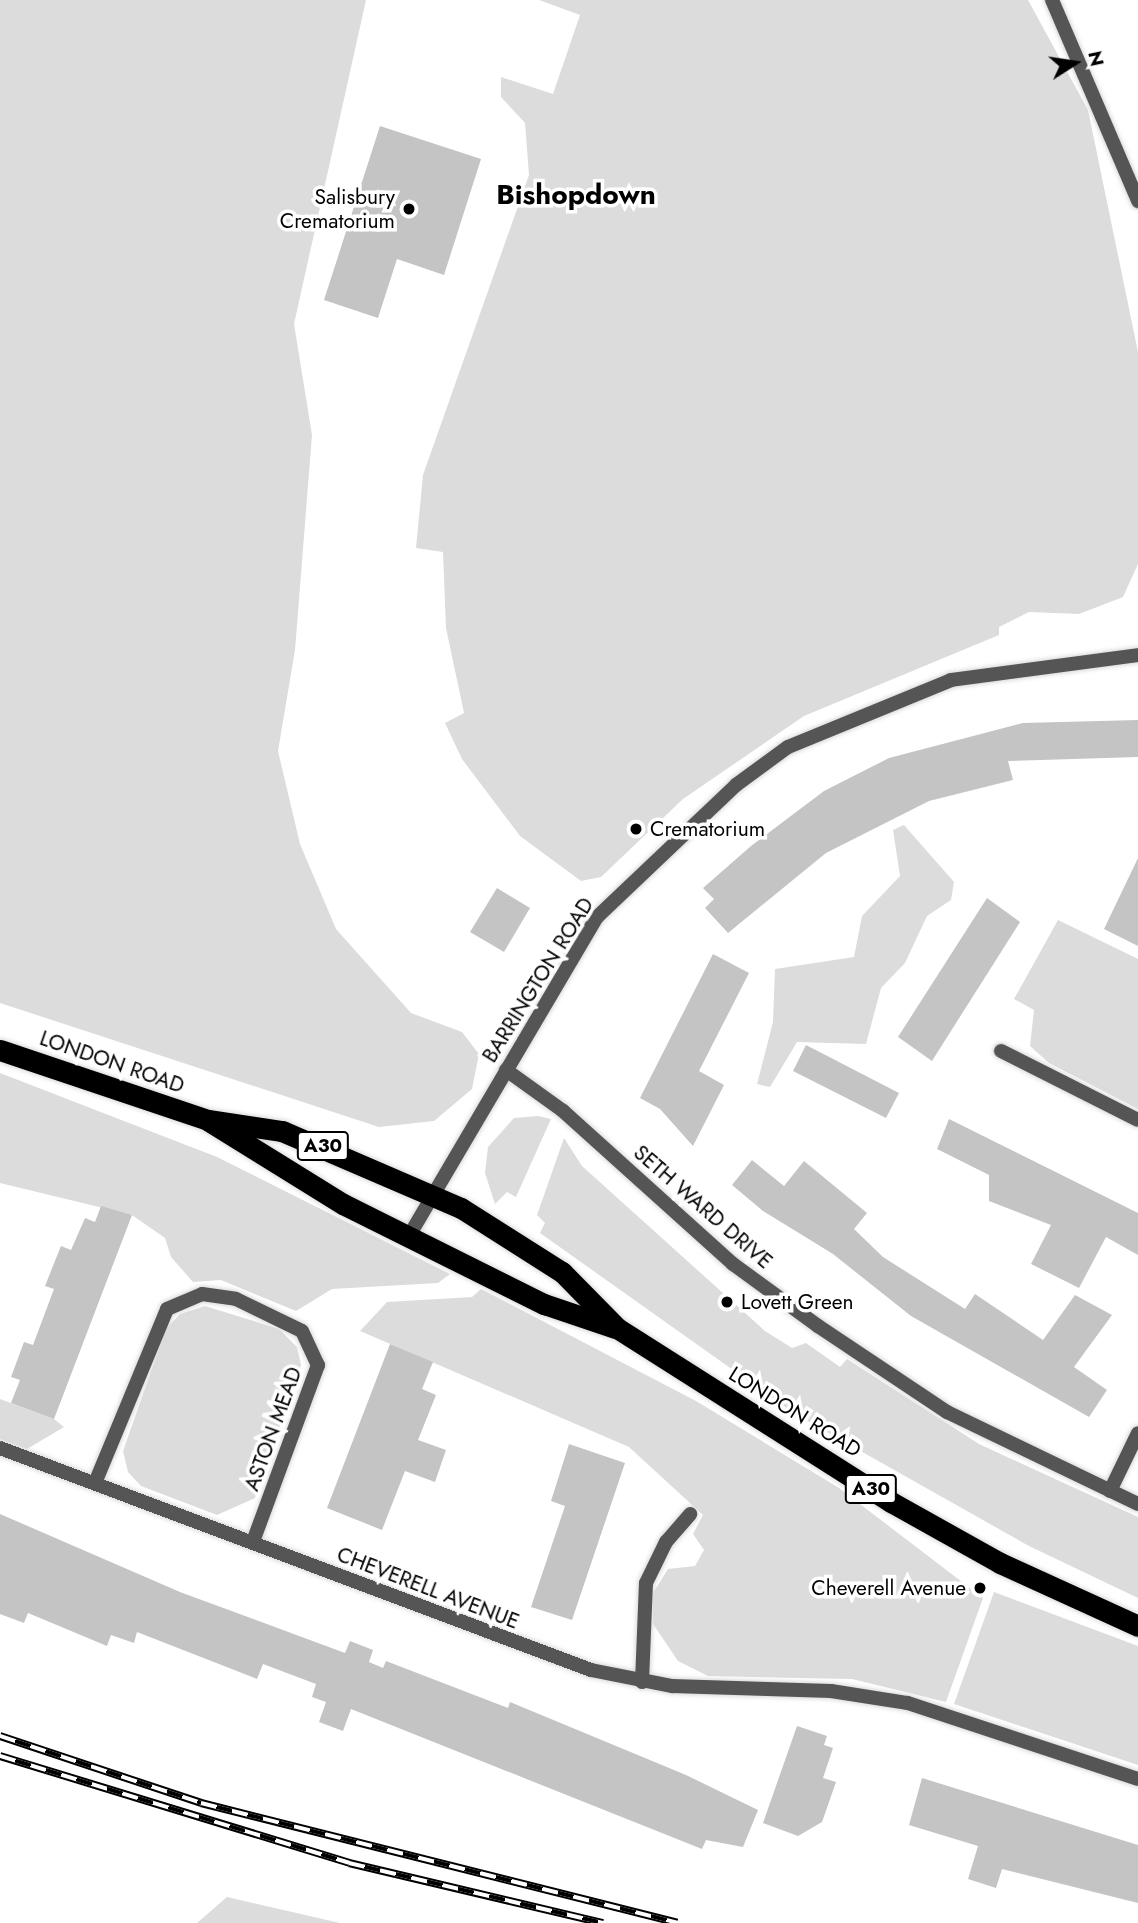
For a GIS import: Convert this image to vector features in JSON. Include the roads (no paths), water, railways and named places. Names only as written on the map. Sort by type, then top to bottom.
[{"type":"highway","name":"LONDON ROAD","points":[[0,1050],[208,1120],[282,1131],[433,1194],[562,1272],[617,1328],[968,1546],[1138,1626]]},
{"type":"highway","name":"LONDON ROAD","points":[[208,1120],[264,1158],[409,1236],[573,1317],[617,1328]]},
{"type":"street","points":[[1052,0],[1138,201]]},
{"type":"street","name":"BARRINGTON ROAD","points":[[409,1236],[597,917],[687,826],[789,747],[951,681],[1138,655]]},
{"type":"street","points":[[1001,1051],[1138,1120]]},
{"type":"street","name":"SETH WARD DRIVE","points":[[506,1070],[782,1301],[947,1412],[1138,1504]]},
{"type":"street","name":"ASTON MEAD","points":[[95,1483],[167,1309],[202,1294],[236,1299],[302,1331],[318,1365],[253,1542]]},
{"type":"street","points":[[1110,1490],[1138,1433]]},
{"type":"street","name":"CHEVERELL AVENUE","points":[[0,1448],[540,1653],[642,1682],[868,1696],[1138,1779]]},
{"type":"street","points":[[642,1682],[646,1583],[666,1542],[690,1514]]},
{"type":"railway","points":[[0,1736],[201,1803],[677,1923]]},
{"type":"railway","points":[[0,1756],[349,1863],[603,1923]]},
{"type":"place","name":"Salisbury Crematorium","points":[[409,209]]},
{"type":"place","name":"Crematorium","points":[[636,829]]},
{"type":"place","name":"Lovett Green","points":[[727,1302]]},
{"type":"place","name":"Cheverell Avenue","points":[[980,1588]]},
{"type":"district","name":"Bishopdown","points":[[576,195]]}]
